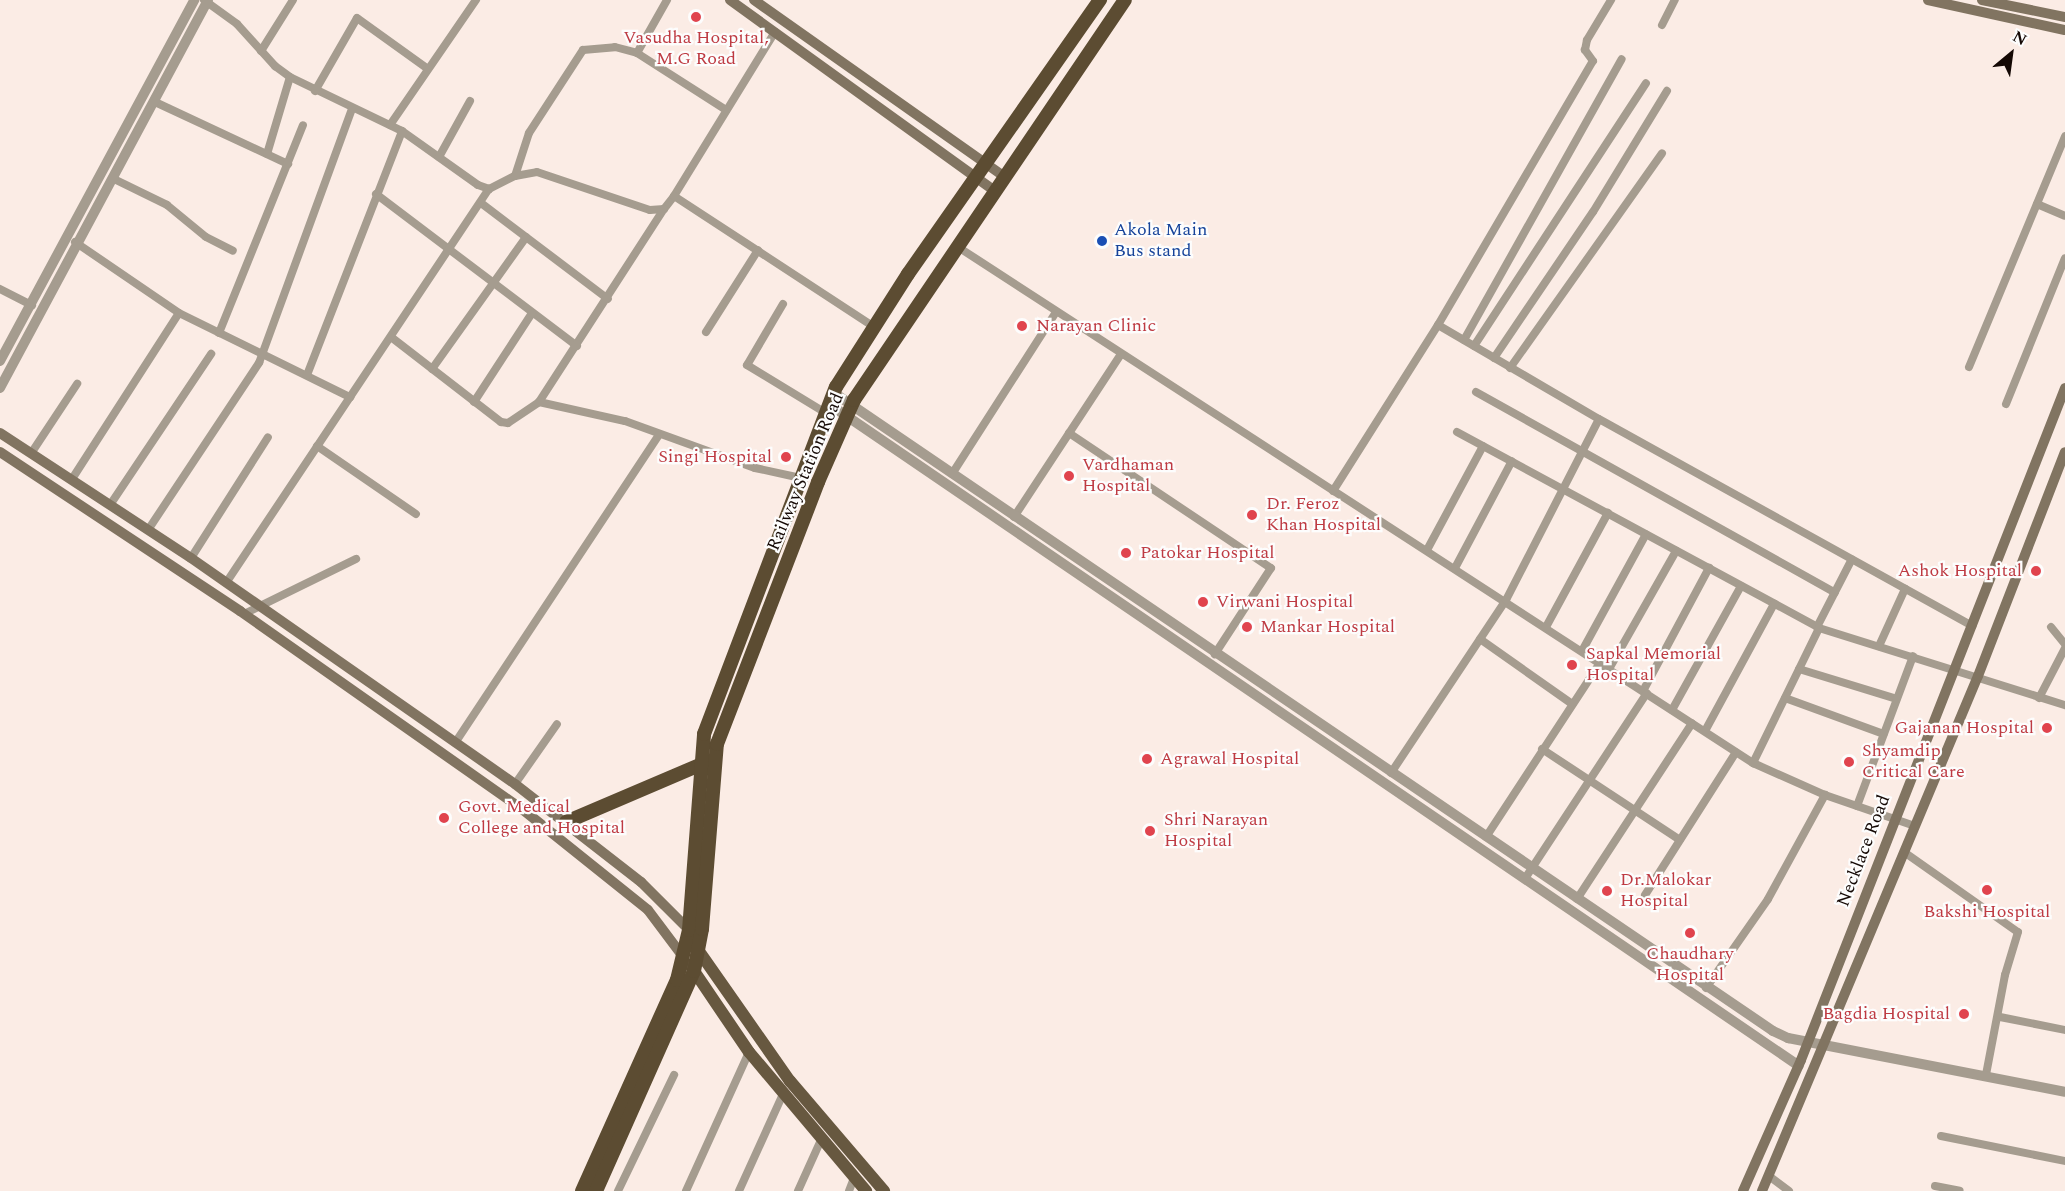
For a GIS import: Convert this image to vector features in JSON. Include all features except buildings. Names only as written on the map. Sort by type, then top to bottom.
[{"type":"highway","name":"Railway Station Road","points":[[582,1191],[670,999],[684,958],[689,930],[699,765],[704,734],[829,403],[874,327],[1100,0]]},
{"type":"highway","name":"Railway Station Road","points":[[596,1191],[694,971],[699,954],[713,759],[818,482],[850,410],[1125,0]]},
{"type":"highway","points":[[566,822],[713,759]]},
{"type":"main road","points":[[730,0],[996,192]]},
{"type":"main road","points":[[754,0],[1005,177]]},
{"type":"main road","points":[[1928,0],[2065,30]]},
{"type":"main road","points":[[1982,0],[2065,17]]},
{"type":"main road","name":"Necklace Road","points":[[1747,1189],[1799,1066],[2065,388]]},
{"type":"main road","points":[[0,433],[191,558],[515,784],[647,888],[689,930],[699,954],[790,1081],[884,1191]]},
{"type":"main road","points":[[0,452],[244,614],[595,866],[648,910],[694,971],[749,1052],[866,1191]]},
{"type":"main road","name":"Necklace Road","points":[[1762,1191],[1978,676],[2065,452]]},
{"type":"street","points":[[0,361],[194,0]]},
{"type":"street","points":[[261,51],[293,0]]},
{"type":"street","points":[[390,125],[476,0]]},
{"type":"street","points":[[637,53],[667,0]]},
{"type":"street","points":[[1333,491],[1438,325],[1593,61],[1586,50],[1587,40],[1611,0]]},
{"type":"street","points":[[1662,25],[1675,0]]},
{"type":"street","points":[[0,388],[80,245],[207,1],[237,24],[261,51],[290,76],[315,91],[402,131],[489,189]]},
{"type":"street","points":[[315,91],[357,18],[428,69]]},
{"type":"street","points":[[391,337],[505,424],[539,402],[578,346],[674,196],[775,32]]},
{"type":"street","points":[[515,176],[529,133],[578,53],[615,47],[637,53],[726,110]]},
{"type":"street","points":[[165,56],[176,62]]},
{"type":"street","points":[[1464,340],[1622,59]]},
{"type":"street","points":[[267,154],[290,76]]},
{"type":"street","points":[[1474,346],[1646,84]]},
{"type":"street","points":[[1494,358],[1593,212],[1667,91]]},
{"type":"street","points":[[439,157],[470,101]]},
{"type":"street","points":[[155,102],[288,164]]},
{"type":"street","points":[[148,530],[264,352],[352,109]]},
{"type":"street","points":[[219,333],[303,126]]},
{"type":"street","points":[[307,375],[402,131]]},
{"type":"street","points":[[1969,367],[2065,136]]},
{"type":"street","points":[[1510,368],[1662,153]]},
{"type":"street","points":[[225,583],[489,189],[515,176],[537,172],[650,210],[664,209]]},
{"type":"street","points":[[114,179],[167,205],[206,237],[233,251]]},
{"type":"street","points":[[376,194],[493,285],[578,346]]},
{"type":"street","points":[[674,196],[874,327]]},
{"type":"street","points":[[481,203],[608,299]]},
{"type":"street","points":[[2037,204],[2065,216]]},
{"type":"street","points":[[432,369],[526,237]]},
{"type":"street","points":[[68,238],[179,313],[264,352],[350,397]]},
{"type":"street","points":[[958,247],[1333,491],[1506,600],[1753,763],[1825,795],[1915,826]]},
{"type":"street","points":[[706,332],[758,250]]},
{"type":"street","points":[[2006,404],[2065,258]]},
{"type":"street","points":[[0,289],[32,305]]},
{"type":"street","points":[[783,304],[747,365],[829,403],[850,410],[952,474],[1486,837],[1529,873],[1576,899],[1773,1031],[1825,1045],[2065,1092]]},
{"type":"street","points":[[952,474],[1056,312]]},
{"type":"street","points":[[72,479],[179,313]]},
{"type":"street","points":[[474,402],[532,314]]},
{"type":"street","points":[[1438,325],[1599,419],[1972,626]]},
{"type":"street","points":[[110,506],[211,354]]},
{"type":"street","points":[[1014,517],[1121,354]]},
{"type":"street","points":[[32,452],[76,384]]},
{"type":"street","points":[[1476,392],[1580,453],[1835,593]]},
{"type":"street","points":[[539,402],[625,421],[658,435],[755,468],[801,478]]},
{"type":"street","points":[[850,410],[1529,873],[1799,1066]]},
{"type":"street","points":[[1391,773],[1506,600],[1561,488],[1599,419]]},
{"type":"street","points":[[1457,432],[1818,627],[2065,705]]},
{"type":"street","points":[[1069,433],[1271,568],[1215,654]]},
{"type":"street","points":[[456,743],[658,435]]},
{"type":"street","points":[[191,558],[268,437]]},
{"type":"street","points":[[317,446],[416,514]]},
{"type":"street","points":[[1427,550],[1483,446]]},
{"type":"street","points":[[1455,568],[1512,461]]},
{"type":"street","points":[[1546,627],[1608,513]]},
{"type":"street","points":[[1582,651],[1646,534]]},
{"type":"street","points":[[1610,669],[1676,550]]},
{"type":"street","points":[[244,614],[258,605],[356,559]]},
{"type":"street","points":[[1753,763],[1852,560]]},
{"type":"street","points":[[1529,873],[1645,692],[1709,568]]},
{"type":"street","points":[[1672,710],[1741,586]]},
{"type":"street","points":[[1879,646],[1905,589]]},
{"type":"street","points":[[1705,731],[1774,603]]},
{"type":"street","points":[[2038,698],[2065,646],[2050,627]]},
{"type":"street","points":[[1480,639],[1572,704]]},
{"type":"street","points":[[1857,806],[1913,657]]},
{"type":"street","points":[[1486,837],[1600,663]]},
{"type":"street","points":[[1799,669],[1897,699]]},
{"type":"street","points":[[1785,698],[1884,734]]},
{"type":"street","points":[[1576,899],[1692,723]]},
{"type":"street","points":[[515,784],[557,724]]},
{"type":"street","points":[[1542,749],[1680,840]]},
{"type":"street","points":[[1645,895],[1736,752]]},
{"type":"street","points":[[1706,988],[1768,899],[1825,795]]},
{"type":"street","points":[[1904,852],[2018,932],[2005,975],[2000,1017],[1986,1076]]},
{"type":"street","points":[[2000,1017],[2065,1030]]},
{"type":"street","points":[[686,1191],[749,1052]]},
{"type":"street","points":[[618,1191],[674,1075]]},
{"type":"street","points":[[739,1191],[783,1094]]},
{"type":"street","points":[[1941,1136],[2065,1161]]},
{"type":"street","points":[[798,1191],[821,1140]]},
{"type":"street","points":[[1769,1176],[1790,1191]]},
{"type":"street","points":[[849,1191],[854,1178]]},
{"type":"street","points":[[1935,1186],[1960,1191]]},
{"type":"place","name":"Vasudha Hospital, M.G Road","points":[[696,17]]},
{"type":"place","name":"Akola Main Bus stand","points":[[1102,241]]},
{"type":"place","name":"Narayan Clinic","points":[[1022,326]]},
{"type":"place","name":"Singi Hospital","points":[[786,457]]},
{"type":"place","name":"Vardhaman Hospital","points":[[1069,476]]},
{"type":"place","name":"Dr. Feroz Khan Hospital","points":[[1252,515]]},
{"type":"place","name":"Patokar Hospital","points":[[1126,553]]},
{"type":"place","name":"Ashok Hospital","points":[[2036,571]]},
{"type":"place","name":"Virwani Hospital","points":[[1203,602]]},
{"type":"place","name":"Mankar Hospital","points":[[1247,627]]},
{"type":"place","name":"Sapkal Memorial Hospital","points":[[1572,665]]},
{"type":"place","name":"Gajanan Hospital","points":[[2047,728]]},
{"type":"place","name":"Agrawal Hospital","points":[[1147,759]]},
{"type":"place","name":"Shyamdip Critical Care","points":[[1849,762]]},
{"type":"place","name":"Govt. Medical College and Hospital","points":[[444,818]]},
{"type":"place","name":"Shri Narayan Hospital","points":[[1150,831]]},
{"type":"place","name":"Bakshi Hospital","points":[[1987,890]]},
{"type":"place","name":"Dr.Malokar Hospital","points":[[1607,891]]},
{"type":"place","name":"Chaudhary Hospital","points":[[1690,933]]},
{"type":"place","name":"Bagdia Hospital","points":[[1964,1014]]}]
